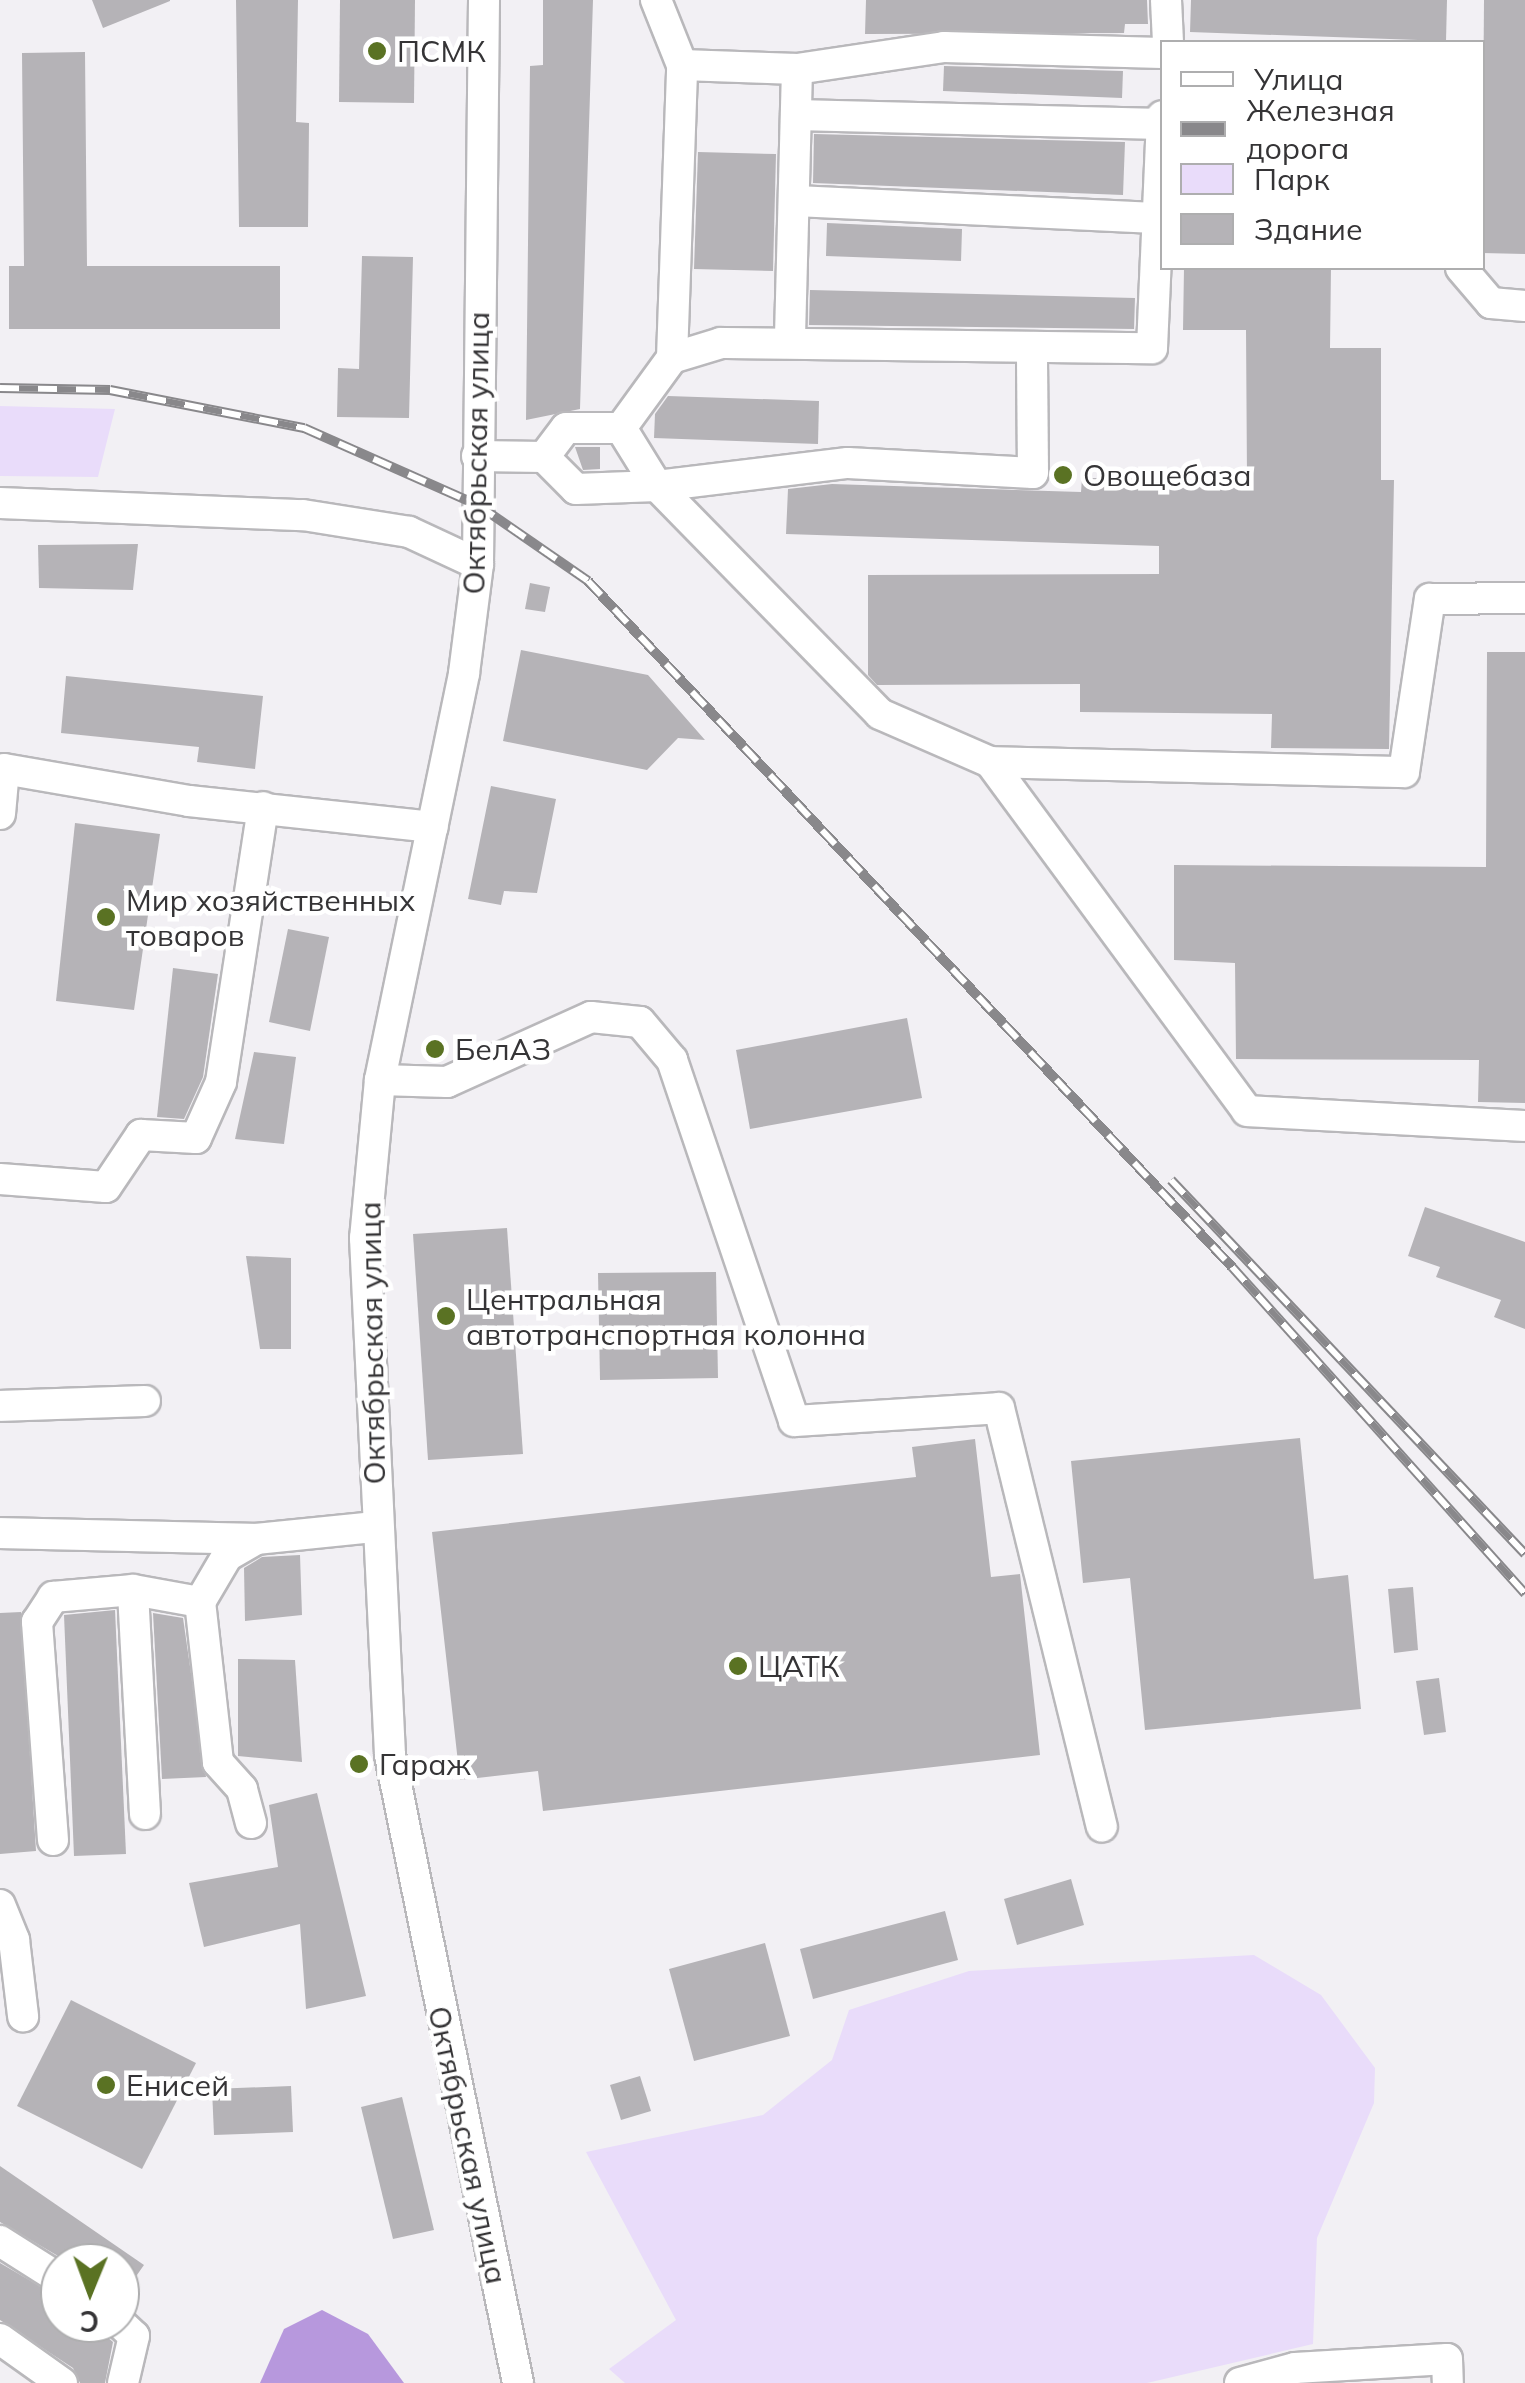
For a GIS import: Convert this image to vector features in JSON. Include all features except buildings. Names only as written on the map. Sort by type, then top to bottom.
[{"type":"street","name":"Октябрьская улица","points":[[484,0],[478,564],[433,827],[380,1080],[365,1238],[375,1527],[402,1829],[518,2383]]},
{"type":"street","points":[[621,428],[672,358],[682,65],[656,0]]},
{"type":"street","points":[[1166,0],[1168,40]]},
{"type":"street","points":[[682,65],[797,69],[944,47],[1160,53]]},
{"type":"street","points":[[790,341],[797,69]]},
{"type":"street","points":[[796,115],[1160,124]]},
{"type":"street","points":[[672,358],[720,343],[790,341],[1152,348],[1160,171]]},
{"type":"street","points":[[795,200],[1158,218]]},
{"type":"street","points":[[1464,270],[1491,303],[1525,306]]},
{"type":"street","points":[[477,456],[544,457],[576,489],[657,486],[848,463],[1033,472],[1032,346]]},
{"type":"street","points":[[544,457],[566,428],[621,428]]},
{"type":"street","points":[[621,428],[657,486],[880,714],[990,762],[1404,772],[1430,599],[1525,598]]},
{"type":"street","points":[[0,504],[303,515],[409,532],[478,564]]},
{"type":"street","points":[[990,762],[1247,1112],[1525,1126]]},
{"type":"street","points":[[0,814],[4,769],[263,808],[433,827]]},
{"type":"street","points":[[0,1179],[106,1187],[141,1135],[196,1138],[221,1082],[263,808]]},
{"type":"street","points":[[380,1080],[447,1082],[591,1017],[640,1022],[672,1060],[794,1422],[999,1408],[1102,1827]]},
{"type":"street","points":[[0,1406],[145,1401]]},
{"type":"street","points":[[0,1533],[256,1539],[375,1527]]},
{"type":"street","points":[[251,1823],[242,1790],[218,1762],[200,1602],[227,1556],[256,1539]]},
{"type":"street","points":[[53,1840],[37,1622],[54,1597],[133,1590],[200,1602]]},
{"type":"street","points":[[133,1590],[145,1814]]},
{"type":"street","points":[[0,1905],[14,1940],[23,2016]]},
{"type":"street","points":[[0,2241],[40,2266]]},
{"type":"street","points":[[0,2339],[62,2383]]},
{"type":"street","points":[[124,2383],[133,2343]]},
{"type":"street","points":[[1240,2383],[1294,2368],[1447,2360],[1448,2383]]},
{"type":"green space","points":[[0,406],[115,409],[98,477],[0,476]]},
{"type":"green space","points":[[1254,1955],[1321,1995],[1375,2068],[1374,2103],[1317,2238],[1313,2344],[1147,2383],[625,2383],[609,2369],[676,2320],[586,2152],[763,2115],[832,2060],[849,2010],[969,1971]]},
{"type":"shaded area","points":[[322,2310],[368,2334],[404,2383],[260,2383],[284,2329]]},
{"type":"railway","points":[[0,388],[110,390],[304,428],[478,505],[588,581],[1232,1267],[1525,1594]]},
{"type":"railway","points":[[1171,1180],[1525,1554]]},
{"type":"place","name":"ПСМК","points":[[377,51]]},
{"type":"place","name":"Овощебаза","points":[[1063,475]]},
{"type":"place","name":"Мир хозяйственных товаров","points":[[106,917]]},
{"type":"place","name":"БелАЗ","points":[[435,1049]]},
{"type":"place","name":"Центральная автотранспортная колонна","points":[[446,1316]]},
{"type":"place","name":"ЦАТК","points":[[738,1666]]},
{"type":"place","name":"Гараж","points":[[359,1764]]},
{"type":"place","name":"Енисей","points":[[106,2085]]}]
